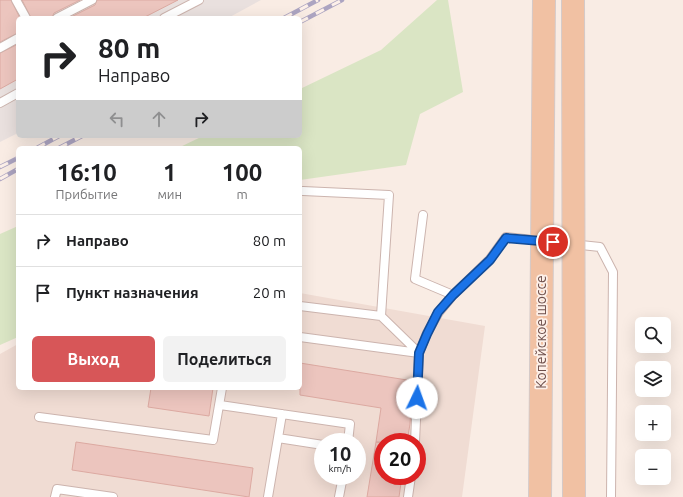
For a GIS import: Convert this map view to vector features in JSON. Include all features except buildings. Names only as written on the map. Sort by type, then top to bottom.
[{"type":"main road","name":"Копейское шоссе","points":[[540,497],[544,0]]},
{"type":"main road","points":[[572,0],[574,497]]},
{"type":"lane","points":[[16,0],[25,16]]},
{"type":"lane","points":[[61,16],[92,0]]},
{"type":"lane","points":[[168,16],[199,0]]},
{"type":"lane","points":[[0,48],[16,39]]},
{"type":"lane","points":[[0,103],[16,94]]},
{"type":"lane","points":[[303,191],[389,195],[381,316]]},
{"type":"lane","points":[[423,215],[415,279],[453,295]]},
{"type":"lane","points":[[415,433],[419,353],[427,334],[438,312],[453,295],[490,260],[506,238],[600,247],[613,272],[611,497]]},
{"type":"lane","points":[[302,306],[381,316],[419,353]]},
{"type":"lane","points":[[302,337],[419,353]]},
{"type":"lane","points":[[39,417],[214,440],[222,390]]},
{"type":"lane","points":[[220,405],[350,424],[349,433]]},
{"type":"lane","points":[[268,497],[282,414]]},
{"type":"lane","points":[[278,438],[314,444]]},
{"type":"lane","points":[[339,497],[341,485]]},
{"type":"lane","points":[[408,497],[410,485]]},
{"type":"lane","points":[[55,497],[57,489],[113,497]]},
{"type":"shaded area","points":[[0,0],[261,0],[232,16],[16,16],[16,134],[0,142]]},
{"type":"shaded area","points":[[302,293],[485,326],[462,497],[0,497],[0,354],[16,345],[16,390],[302,390]]},
{"type":"green space","points":[[437,0],[448,0],[463,92],[420,114],[406,165],[302,180],[302,146],[182,146],[199,138],[302,138],[302,88],[381,50]]},
{"type":"green space","points":[[16,227],[16,338],[0,345],[0,234]]},
{"type":"railway","points":[[288,16],[318,0]]},
{"type":"railway","points":[[302,21],[342,0]]},
{"type":"railway","points":[[41,146],[55,138]]},
{"type":"railway","points":[[63,146],[78,138]]},
{"type":"railway","points":[[0,167],[16,159]]},
{"type":"railway","points":[[0,179],[16,170]]},
{"type":"route","points":[[417,398],[419,353],[438,312],[453,295],[490,260],[506,238],[553,242]]}]
